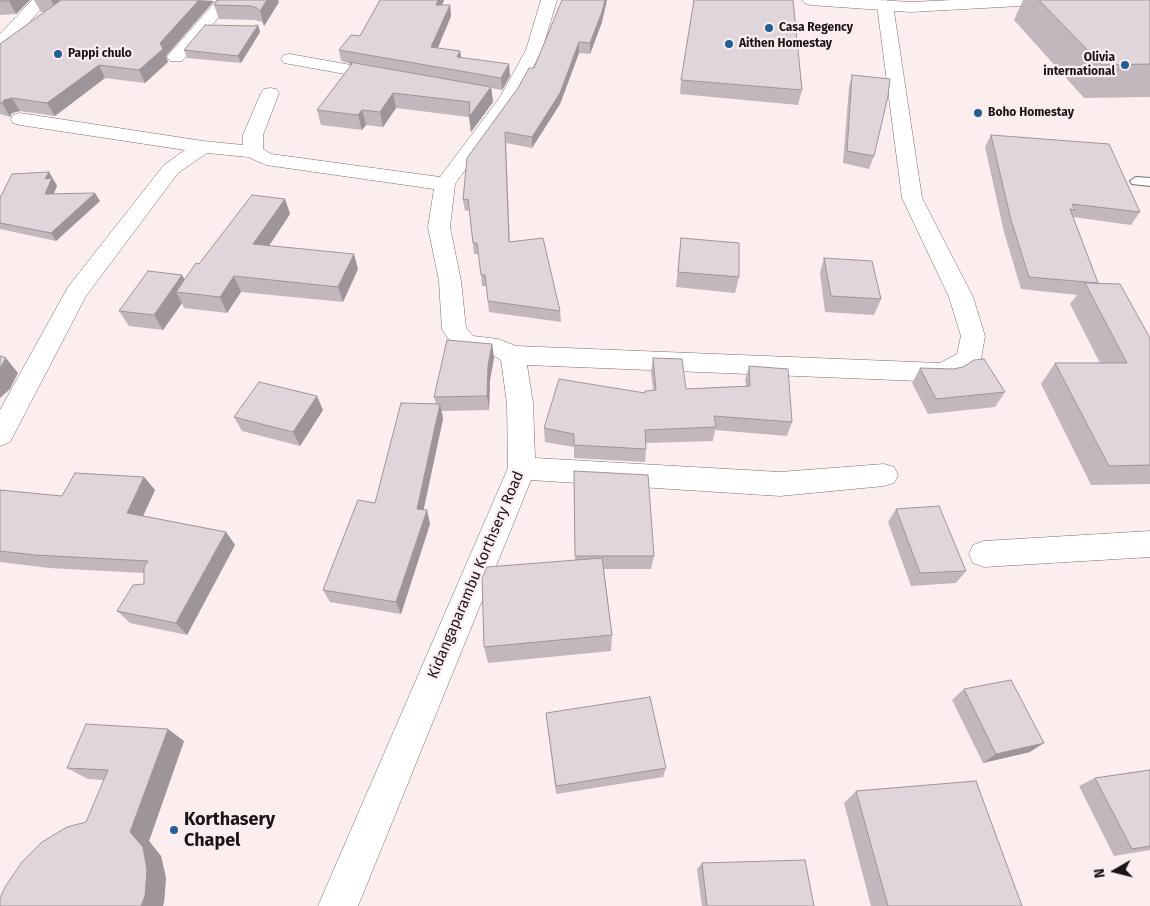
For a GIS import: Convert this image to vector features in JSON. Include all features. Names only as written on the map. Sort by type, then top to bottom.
[{"type":"street","points":[[0,44],[41,0]]},
{"type":"street","points":[[176,57],[225,0]]},
{"type":"street","points":[[550,0],[534,50],[499,97],[445,184],[439,227],[450,281],[454,330],[466,344],[498,348],[513,355],[944,373],[968,360],[973,336],[960,297],[912,198],[885,5]]},
{"type":"street","points":[[810,0],[885,5],[940,6],[1038,0]]},
{"type":"street","points":[[202,26],[220,26]]},
{"type":"street","points":[[290,59],[404,80]]},
{"type":"street","points":[[253,152],[253,135],[270,93]]},
{"type":"street","points":[[20,119],[203,147],[253,152],[266,159],[445,184]]},
{"type":"street","points":[[0,435],[76,293],[171,169],[203,147]]},
{"type":"street","name":"Kidangaparambu Korthsery Road","points":[[338,906],[522,468],[520,403],[513,355]]},
{"type":"street","points":[[522,468],[780,484],[884,475]]},
{"type":"street","points":[[984,554],[1150,544]]},
{"type":"lane","points":[[1136,181],[1150,182]]},
{"type":"building","points":[[61,0],[199,0],[160,43],[163,49],[139,70],[99,65],[47,103],[12,98],[0,103],[0,44]]},
{"type":"building","points":[[218,0],[267,0],[260,11],[251,6],[214,5]]},
{"type":"building","points":[[380,0],[438,0],[436,5],[450,5],[431,47],[460,51],[457,57],[509,64],[501,78],[339,50],[351,35],[360,36]]},
{"type":"building","points":[[562,0],[605,0],[590,43],[579,42],[560,93],[532,137],[505,132],[509,242],[543,238],[560,311],[488,301],[485,275],[481,275],[477,243],[473,243],[468,199],[463,200],[467,158],[518,88],[529,68],[534,68]]},
{"type":"building","points":[[694,0],[793,0],[802,90],[681,80]]},
{"type":"building","name":"Olivia international","points":[[1039,0],[1150,0],[1150,64],[1102,65]]},
{"type":"building","points":[[205,25],[258,25],[238,56],[184,50]]},
{"type":"building","points":[[349,62],[491,87],[469,117],[470,102],[393,93],[380,112],[362,110],[358,115],[317,110],[352,64]]},
{"type":"building","points":[[852,75],[890,79],[888,96],[874,156],[847,151]]},
{"type":"building","points":[[991,135],[1109,144],[1140,212],[1072,204],[1075,210],[1070,209],[1098,283],[1029,277],[1011,220]]},
{"type":"building","points":[[49,172],[45,179],[52,178],[45,194],[95,193],[51,233],[0,223],[0,198],[12,174]]},
{"type":"building","points":[[252,195],[285,199],[253,244],[354,254],[338,287],[234,276],[220,297],[176,292],[196,263],[199,264]]},
{"type":"building","points":[[681,238],[739,243],[739,277],[678,272]]},
{"type":"building","points":[[824,258],[872,261],[881,299],[831,296]]},
{"type":"building","points":[[148,271],[182,275],[154,315],[119,311]]},
{"type":"building","points":[[1085,283],[1120,284],[1150,338],[1150,465],[1109,466],[1055,363],[1127,363]]},
{"type":"building","points":[[447,340],[492,344],[488,366],[487,396],[434,397]]},
{"type":"building","points":[[0,356],[6,358],[0,368]]},
{"type":"building","points":[[653,358],[682,359],[686,389],[750,386],[749,366],[788,369],[792,422],[714,416],[716,427],[645,430],[646,449],[574,445],[574,434],[544,428],[559,379],[645,393],[645,391],[656,390]]},
{"type":"building","points":[[984,359],[1005,392],[936,399],[920,368],[953,369],[963,367],[974,360]]},
{"type":"building","points":[[259,382],[317,396],[293,432],[234,417]]},
{"type":"building","points":[[401,403],[440,404],[417,509],[427,510],[396,602],[323,590],[358,500],[375,503]]},
{"type":"building","points":[[574,471],[648,475],[654,556],[575,556]]},
{"type":"building","points":[[75,473],[144,477],[127,513],[226,532],[176,623],[117,611],[133,585],[144,584],[144,567],[148,561],[35,555],[0,551],[0,490],[62,496]]},
{"type":"building","points":[[939,506],[966,571],[920,573],[896,509]]},
{"type":"building","points":[[602,558],[612,635],[484,647],[482,578],[487,567]]},
{"type":"building","points":[[1011,680],[1044,743],[996,754],[964,689]]},
{"type":"building","points":[[650,697],[666,768],[556,786],[546,713]]},
{"type":"building","points":[[86,724],[168,729],[130,832],[143,847],[147,870],[145,896],[141,906],[0,906],[0,898],[5,887],[22,862],[42,842],[67,827],[86,822],[108,770],[67,768]]},
{"type":"building","points":[[1150,770],[1150,846],[1132,849],[1095,778]]},
{"type":"building","points":[[976,781],[1022,906],[888,906],[856,791]]},
{"type":"building","points":[[805,860],[814,906],[707,906],[702,863]]},
{"type":"place","name":"Casa Regency","points":[[769,28]]},
{"type":"place","name":"Aithen Homestay","points":[[729,44]]},
{"type":"place","name":"Pappi chulo","points":[[58,54]]},
{"type":"place","name":"Olivia international","points":[[1125,65]]},
{"type":"place","name":"Boho Homestay","points":[[978,113]]},
{"type":"place","name":"Korthasery Chapel","points":[[174,830]]}]
